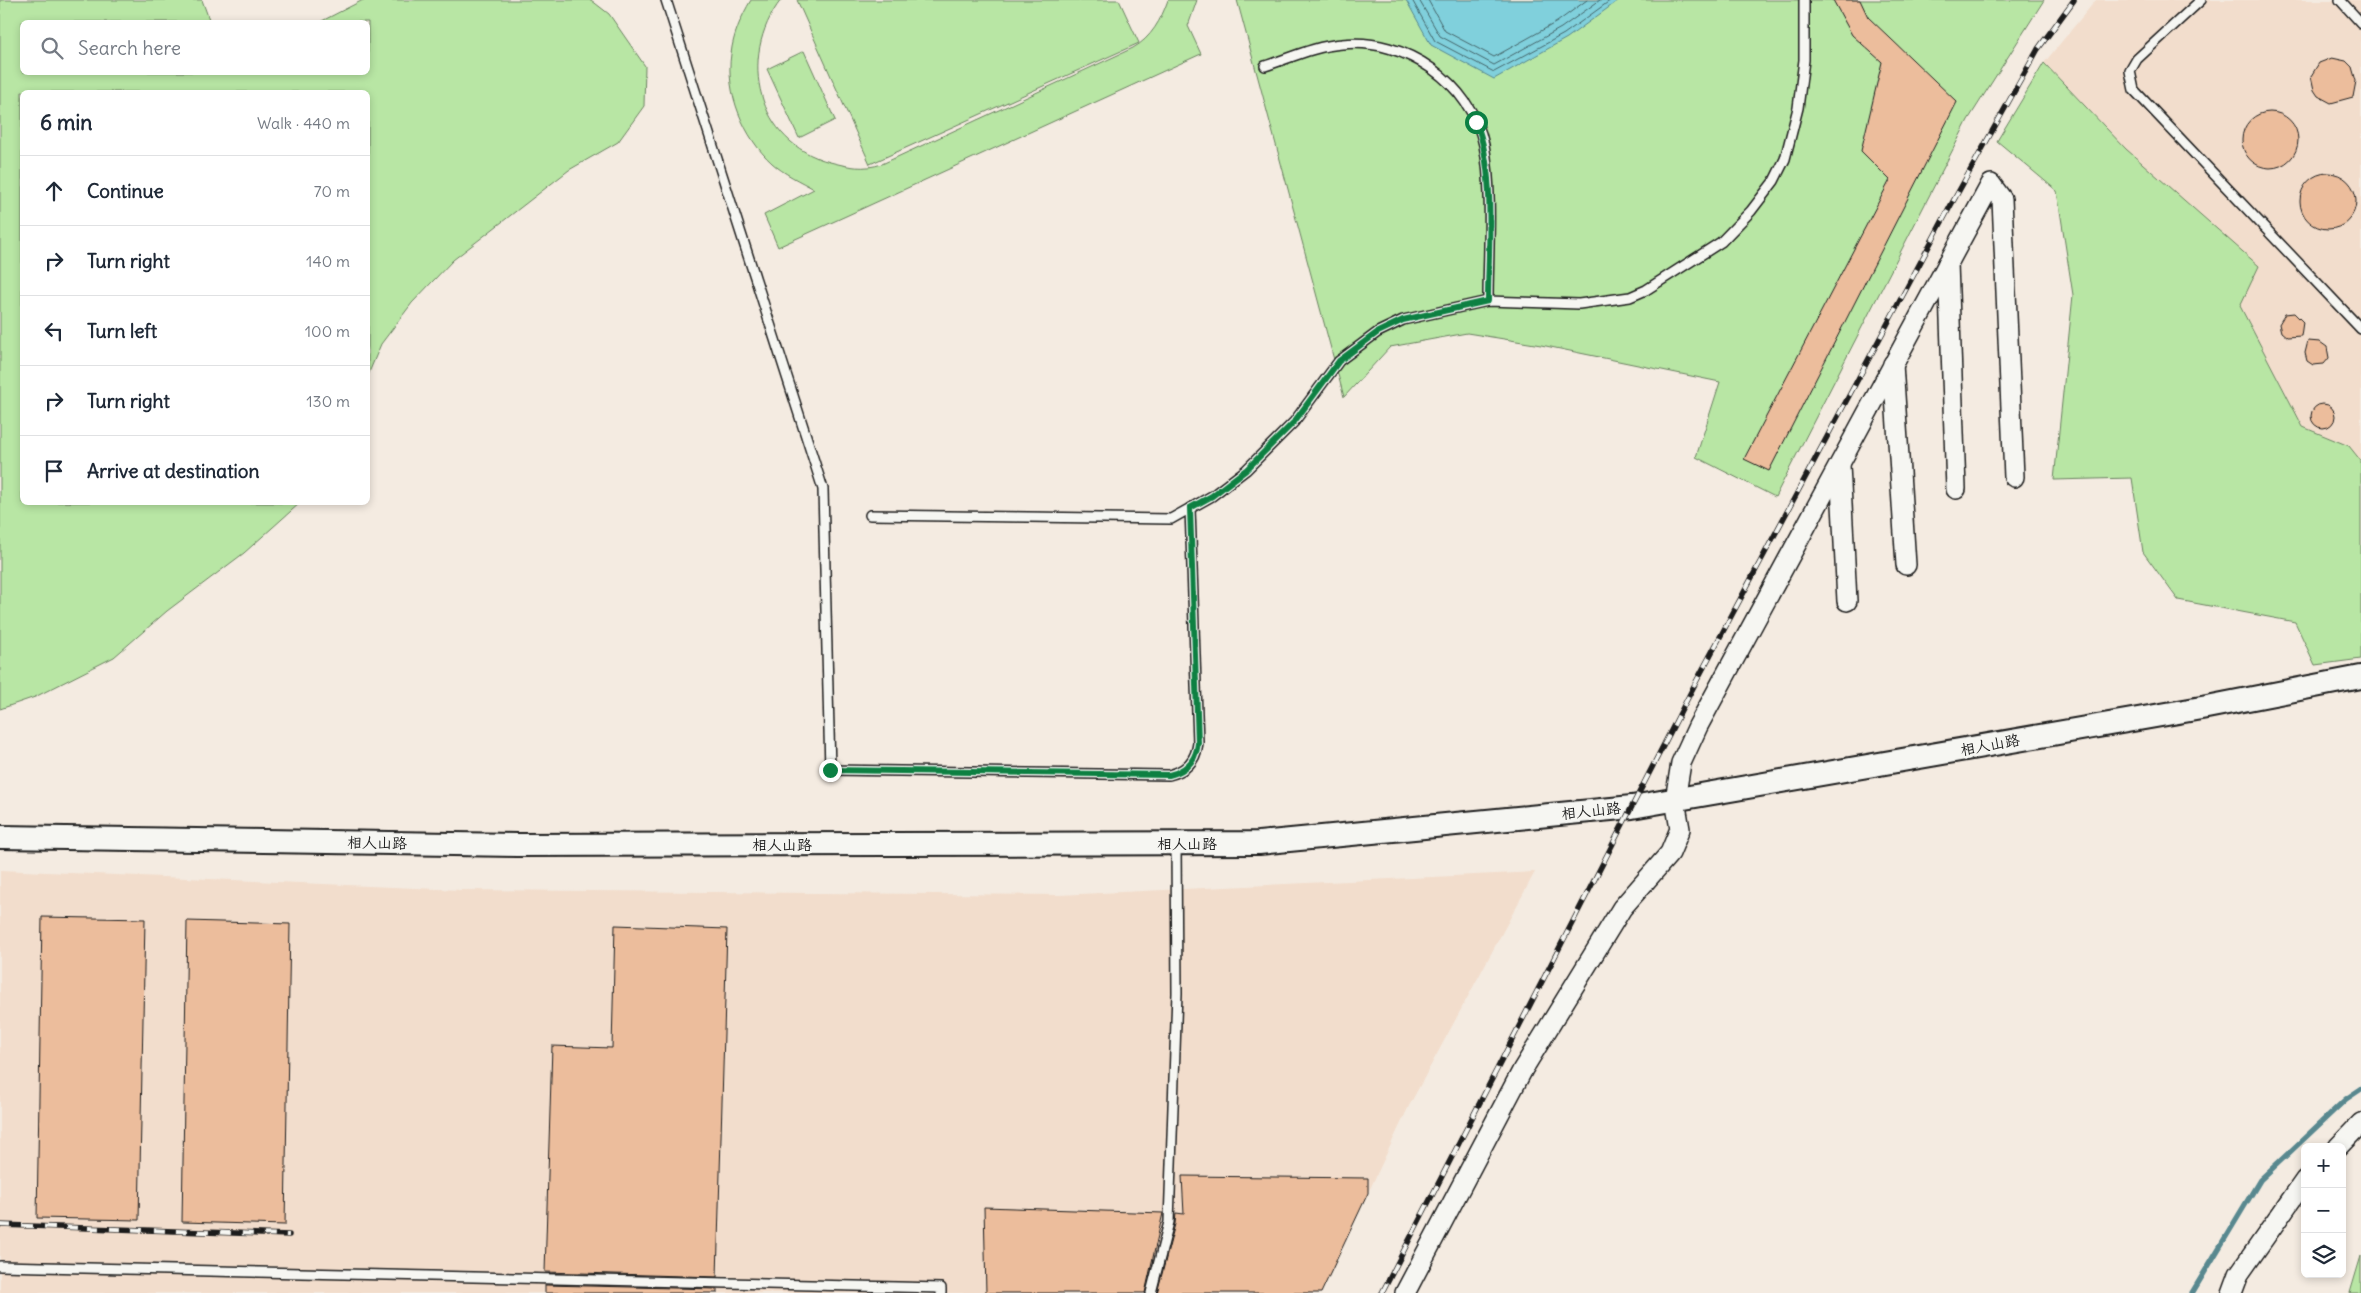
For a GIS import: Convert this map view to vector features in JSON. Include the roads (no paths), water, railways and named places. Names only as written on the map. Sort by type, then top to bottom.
[{"type":"street","points":[[1405,1293],[1522,1069],[1622,908],[1670,853],[1680,829],[1675,800],[1681,763],[1698,726],[1991,184],[2002,199],[2014,477]]},
{"type":"street","points":[[1948,263],[1956,489]]},
{"type":"street","points":[[1893,364],[1906,565]]},
{"type":"street","points":[[1840,464],[1848,601]]},
{"type":"street","name":"相人山路","points":[[0,837],[517,845],[1259,844],[1632,807],[2207,707],[2361,677]]},
{"type":"street","points":[[2342,1143],[2361,1123]]},
{"type":"street","points":[[2232,1293],[2239,1274],[2301,1186]]},
{"type":"lane","points":[[666,0],[823,489],[830,770],[1169,775],[1188,767],[1195,757],[1198,743],[1190,508]]},
{"type":"lane","points":[[870,515],[1171,519],[1212,496],[1246,470],[1294,422],[1339,361],[1378,332],[1403,320],[1488,301],[1579,304],[1630,297],[1646,290],[1721,242],[1751,211],[1774,181],[1785,159],[1798,108],[1804,60],[1804,0]]},
{"type":"lane","points":[[2200,0],[2137,58],[2130,71],[2134,90],[2361,329]]},
{"type":"lane","points":[[2340,0],[2361,23]]},
{"type":"lane","points":[[1265,66],[1320,48],[1342,44],[1369,44],[1396,51],[1417,60],[1444,77],[1453,86],[1471,110],[1484,146],[1488,192],[1488,301]]},
{"type":"lane","points":[[1151,1293],[1169,1222],[1177,993],[1176,844]]},
{"type":"lane","points":[[0,1266],[941,1288],[941,1293]]},
{"type":"water","points":[[1406,0],[1619,0],[1567,38],[1494,79],[1431,45]]},
{"type":"waterway","points":[[2192,1293],[2260,1180],[2346,1099],[2361,1089]]},
{"type":"railway","points":[[1382,1293],[1696,682],[1951,205],[2038,49],[2074,0]]},
{"type":"railway","points":[[0,1225],[289,1235]]}]
